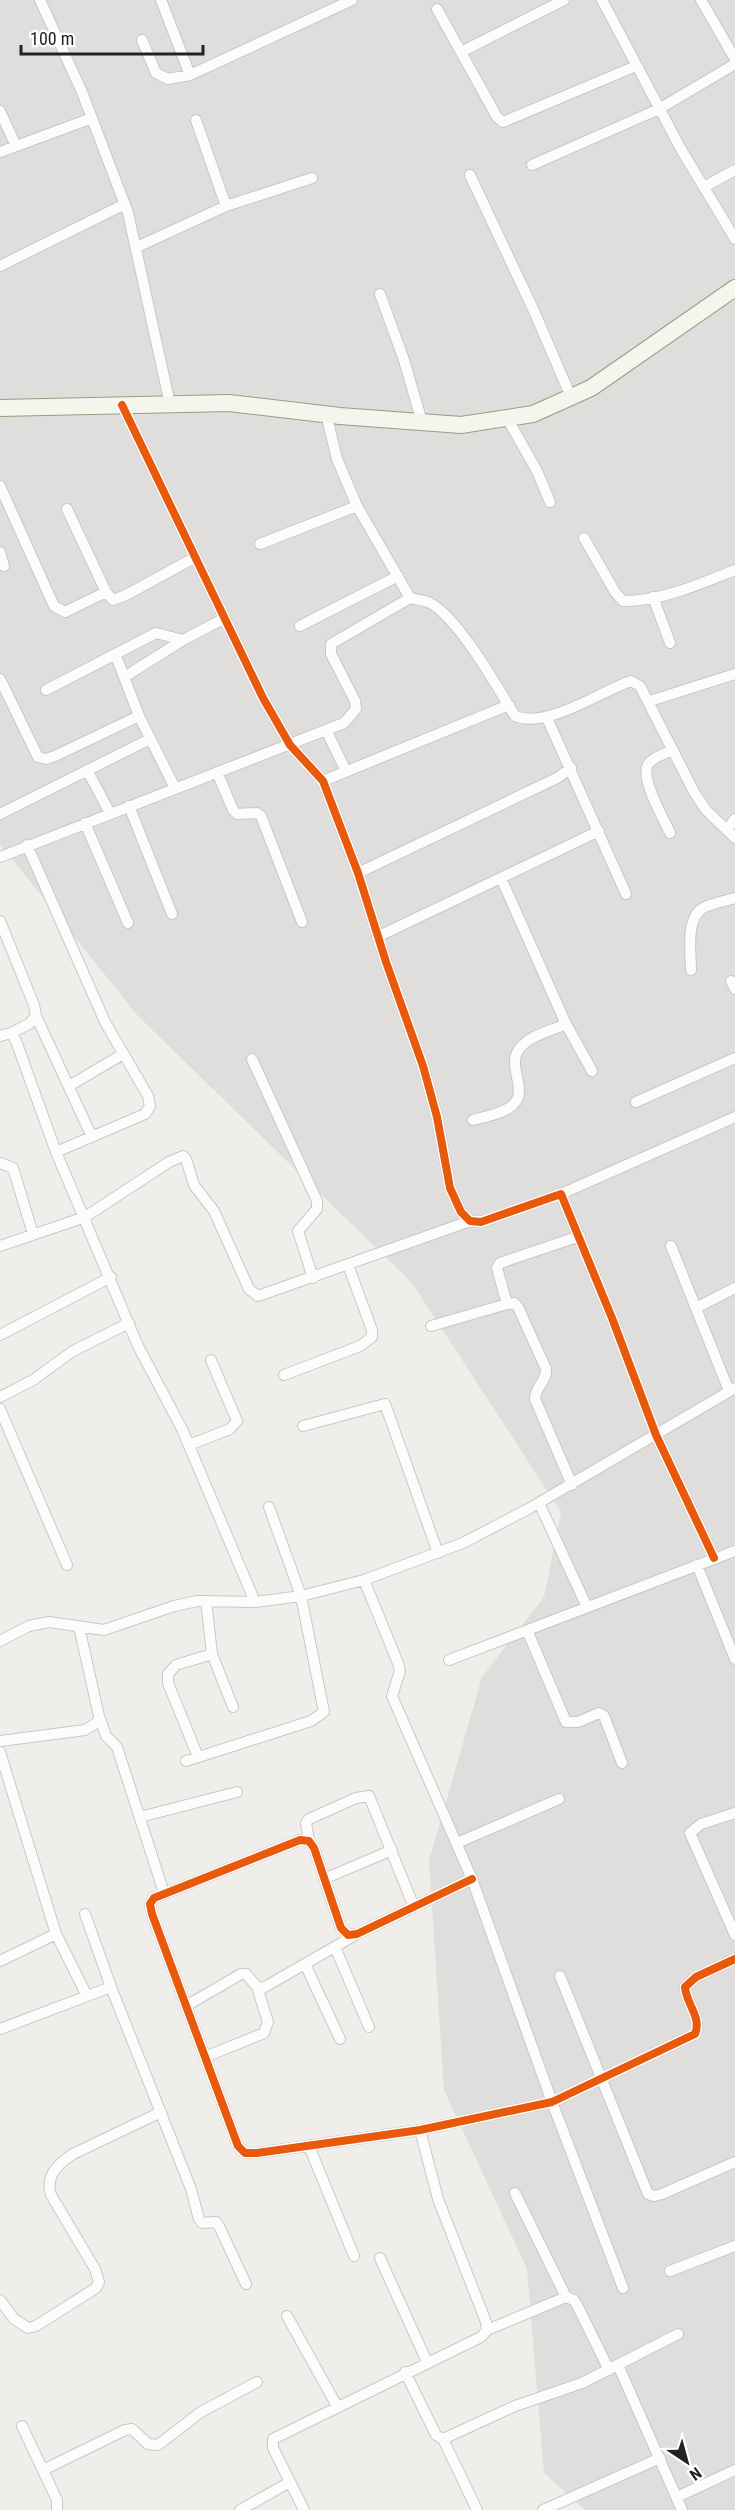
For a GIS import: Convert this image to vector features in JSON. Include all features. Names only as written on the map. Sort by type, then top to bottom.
[{"type":"main road","points":[[0,408],[230,403],[326,414],[461,425],[533,414],[591,388],[735,289]]},
{"type":"street","points":[[40,0],[92,118],[125,204],[137,247],[147,307],[170,404]]},
{"type":"street","points":[[161,0],[190,75]]},
{"type":"street","points":[[142,40],[156,73],[161,78],[190,75],[352,0]]},
{"type":"street","points":[[460,52],[564,0]]},
{"type":"street","points":[[602,0],[659,109],[735,239]]},
{"type":"street","points":[[701,0],[735,59]]},
{"type":"street","points":[[437,9],[496,117],[503,122],[636,66]]},
{"type":"street","points":[[532,165],[659,109],[735,64]]},
{"type":"street","points":[[0,111],[16,146]]},
{"type":"street","points":[[0,152],[92,118]]},
{"type":"street","points":[[196,120],[226,206]]},
{"type":"street","points":[[704,187],[735,170]]},
{"type":"street","points":[[470,175],[534,311],[570,398]]},
{"type":"street","points":[[137,247],[226,206],[312,178]]},
{"type":"street","points":[[0,266],[125,204]]},
{"type":"street","points":[[380,294],[404,360],[422,422]]},
{"type":"street","points":[[122,405],[263,698],[290,745],[323,781],[358,873],[432,1093],[450,1188],[461,1212],[470,1221]]},
{"type":"street","points":[[326,414],[337,459],[357,506],[410,598]]},
{"type":"street","points":[[507,418],[537,471],[550,502]]},
{"type":"street","points":[[0,486],[58,611],[65,612],[106,592]]},
{"type":"street","points":[[260,544],[357,506]]},
{"type":"street","points":[[67,509],[106,592],[113,600],[194,558]]},
{"type":"street","points":[[584,538],[615,592],[623,601],[686,590],[735,570]]},
{"type":"street","points":[[0,552],[4,566]]},
{"type":"street","points":[[300,626],[398,576]]},
{"type":"street","points":[[652,597],[670,643]]},
{"type":"street","points":[[0,857],[344,723],[357,709],[356,700],[331,654],[331,644],[410,598],[428,602],[445,614],[515,716],[524,720],[547,718],[631,681],[640,686],[650,701],[693,792],[706,810],[735,838]]},
{"type":"street","points":[[126,676],[183,640],[225,618]]},
{"type":"street","points":[[46,690],[116,656],[156,633],[183,640]]},
{"type":"street","points":[[116,656],[126,676],[139,716],[175,788]]},
{"type":"street","points":[[650,701],[735,674]]},
{"type":"street","points":[[0,679],[38,757],[55,756],[139,716]]},
{"type":"street","points":[[323,781],[509,705]]},
{"type":"street","points":[[547,718],[626,894]]},
{"type":"street","points":[[326,730],[346,771]]},
{"type":"street","points":[[0,814],[150,739]]},
{"type":"street","points":[[670,833],[648,785],[645,769],[649,763],[674,750]]},
{"type":"street","points":[[358,873],[557,778],[571,768]]},
{"type":"street","points":[[87,770],[110,813]]},
{"type":"street","points":[[217,772],[233,810],[237,814],[257,813],[261,816],[302,922]]},
{"type":"street","points":[[129,806],[172,914]]},
{"type":"street","points":[[727,830],[735,819]]},
{"type":"street","points":[[85,823],[128,923]]},
{"type":"street","points":[[378,937],[599,831]]},
{"type":"street","points":[[27,845],[105,1022],[148,1096],[150,1106],[145,1114],[56,1152]]},
{"type":"street","points":[[501,878],[566,1024],[592,1071]]},
{"type":"street","points":[[691,970],[691,931],[697,915],[704,908],[735,898]]},
{"type":"street","points":[[0,921],[34,1005],[36,1016],[92,1137]]},
{"type":"street","points":[[36,1016],[29,1024],[6,1035],[129,1323],[189,1444],[255,1602]]},
{"type":"street","points":[[473,1120],[508,1109],[516,1102],[520,1093],[514,1059],[518,1049],[527,1040],[566,1024]]},
{"type":"street","points":[[69,1086],[123,1054]]},
{"type":"street","points":[[636,1102],[735,1058]]},
{"type":"street","points":[[252,1059],[316,1201],[317,1209],[298,1231],[313,1278]]},
{"type":"street","points":[[0,1246],[85,1217],[169,1162],[183,1156],[194,1185],[214,1211],[253,1295],[265,1295],[470,1221],[481,1222],[561,1194],[735,1117]]},
{"type":"street","points":[[0,1163],[13,1168],[33,1234]]},
{"type":"street","points":[[561,1194],[580,1236],[656,1435],[714,1558]]},
{"type":"street","points":[[507,1304],[497,1268],[500,1263],[580,1236]]},
{"type":"street","points":[[0,1641],[29,1626],[49,1622],[104,1630],[174,1606],[206,1601],[255,1602],[301,1596],[364,1580],[438,1553],[572,1485],[732,1389],[671,1246]]},
{"type":"street","points":[[284,1375],[360,1346],[372,1337],[372,1330],[348,1265]]},
{"type":"street","points":[[0,1335],[111,1277]]},
{"type":"street","points":[[696,1308],[735,1288]]},
{"type":"street","points":[[430,1326],[507,1304],[514,1303],[518,1307],[546,1369],[547,1376],[535,1392],[535,1399],[572,1485]]},
{"type":"street","points":[[0,1397],[33,1380],[73,1350],[129,1323]]},
{"type":"street","points":[[189,1444],[230,1429],[237,1421],[211,1360]]},
{"type":"street","points":[[303,1426],[385,1404],[438,1553]]},
{"type":"street","points":[[0,1409],[67,1565]]},
{"type":"street","points":[[539,1503],[587,1607]]},
{"type":"street","points":[[186,1761],[311,1721],[319,1718],[324,1712],[301,1596],[270,1507]]},
{"type":"street","points":[[448,1660],[735,1551]]},
{"type":"street","points":[[697,1565],[735,1659]]},
{"type":"street","points":[[364,1580],[398,1664],[398,1679],[392,1696],[472,1879],[552,2102],[623,2288]]},
{"type":"street","points":[[206,1601],[212,1654],[233,1707]]},
{"type":"street","points":[[79,1627],[99,1716],[106,1736],[117,1747],[164,1893]]},
{"type":"street","points":[[528,1630],[566,1722],[571,1724],[599,1713],[604,1716],[622,1763]]},
{"type":"street","points":[[198,1757],[168,1683],[168,1674],[176,1665],[212,1654]]},
{"type":"street","points":[[0,1741],[85,1730],[92,1728],[99,1716]]},
{"type":"street","points":[[0,1752],[56,1934],[87,1996]]},
{"type":"street","points":[[140,1817],[237,1791]]},
{"type":"street","points":[[357,1934],[348,1935],[340,1928],[309,1841],[306,1823],[309,1819],[356,1798],[369,1796],[414,1907]]},
{"type":"street","points":[[457,1843],[558,1799]]},
{"type":"street","points":[[735,1813],[701,1824],[690,1833],[735,1935]]},
{"type":"street","points":[[309,1841],[300,1840],[164,1893],[150,1904],[238,2146],[245,2153],[420,2130],[552,2102],[695,2034],[698,2026],[685,1995],[685,1987],[696,1977],[735,1959]]},
{"type":"street","points":[[324,1879],[392,1850]]},
{"type":"street","points":[[257,1987],[263,1988],[357,1934],[472,1879]]},
{"type":"street","points":[[85,1914],[111,1987],[191,2189],[199,2219],[202,2223],[216,2222],[219,2226],[246,2284]]},
{"type":"street","points":[[0,1961],[56,1934]]},
{"type":"street","points":[[335,1947],[369,2027]]},
{"type":"street","points":[[305,1964],[340,2039]]},
{"type":"street","points":[[186,2006],[240,1974],[246,1974],[257,1987],[268,2022],[264,2033],[205,2057]]},
{"type":"street","points":[[560,1976],[648,2194],[654,2196],[662,2194],[735,2162]]},
{"type":"street","points":[[0,2029],[111,1987]]},
{"type":"street","points":[[0,2300],[14,2319],[28,2328],[36,2326],[96,2288],[99,2282],[95,2269],[51,2195],[48,2185],[50,2176],[73,2154],[161,2112]]},
{"type":"street","points":[[420,2130],[438,2199],[486,2322],[487,2330]]},
{"type":"street","points":[[309,2146],[354,2256]]},
{"type":"street","points":[[515,2193],[566,2296],[574,2300],[614,2367],[660,2458],[682,2510]]},
{"type":"street","points":[[670,2271],[735,2246]]},
{"type":"street","points":[[380,2258],[427,2362]]},
{"type":"street","points":[[304,2510],[273,2448],[273,2439],[405,2372],[481,2337],[487,2330],[566,2296]]},
{"type":"street","points":[[287,2316],[337,2406]]},
{"type":"street","points":[[443,2439],[506,2410],[582,2383],[678,2334]]},
{"type":"street","points":[[405,2372],[436,2435],[443,2439],[477,2510]]},
{"type":"street","points":[[43,2470],[125,2430],[132,2429],[148,2444],[158,2445],[201,2412],[257,2382]]},
{"type":"street","points":[[22,2426],[57,2500],[57,2510]]},
{"type":"street","points":[[543,2510],[660,2458]]},
{"type":"street","points":[[677,2497],[735,2470]]},
{"type":"street","points":[[240,2510],[290,2482]]},
{"type":"shaded area","points":[[0,0],[735,0],[735,2510],[585,2510],[544,2473],[527,2269],[444,2090],[429,1861],[482,1677],[544,1597],[561,1512],[412,1283],[138,1016],[0,844]]},
{"type":"cycle path","points":[[122,405],[263,698],[290,745],[323,781],[358,873],[386,962],[423,1066],[437,1117],[450,1188],[461,1212],[470,1221],[481,1222],[561,1194],[612,1318],[656,1435],[714,1558]]},
{"type":"cycle path","points":[[472,1879],[357,1934],[348,1935],[341,1928],[314,1848],[309,1841],[300,1840],[154,1898],[150,1904],[152,1914],[238,2146],[245,2153],[420,2130],[552,2102],[695,2034],[697,2022],[685,1987],[696,1977],[735,1959]]}]
